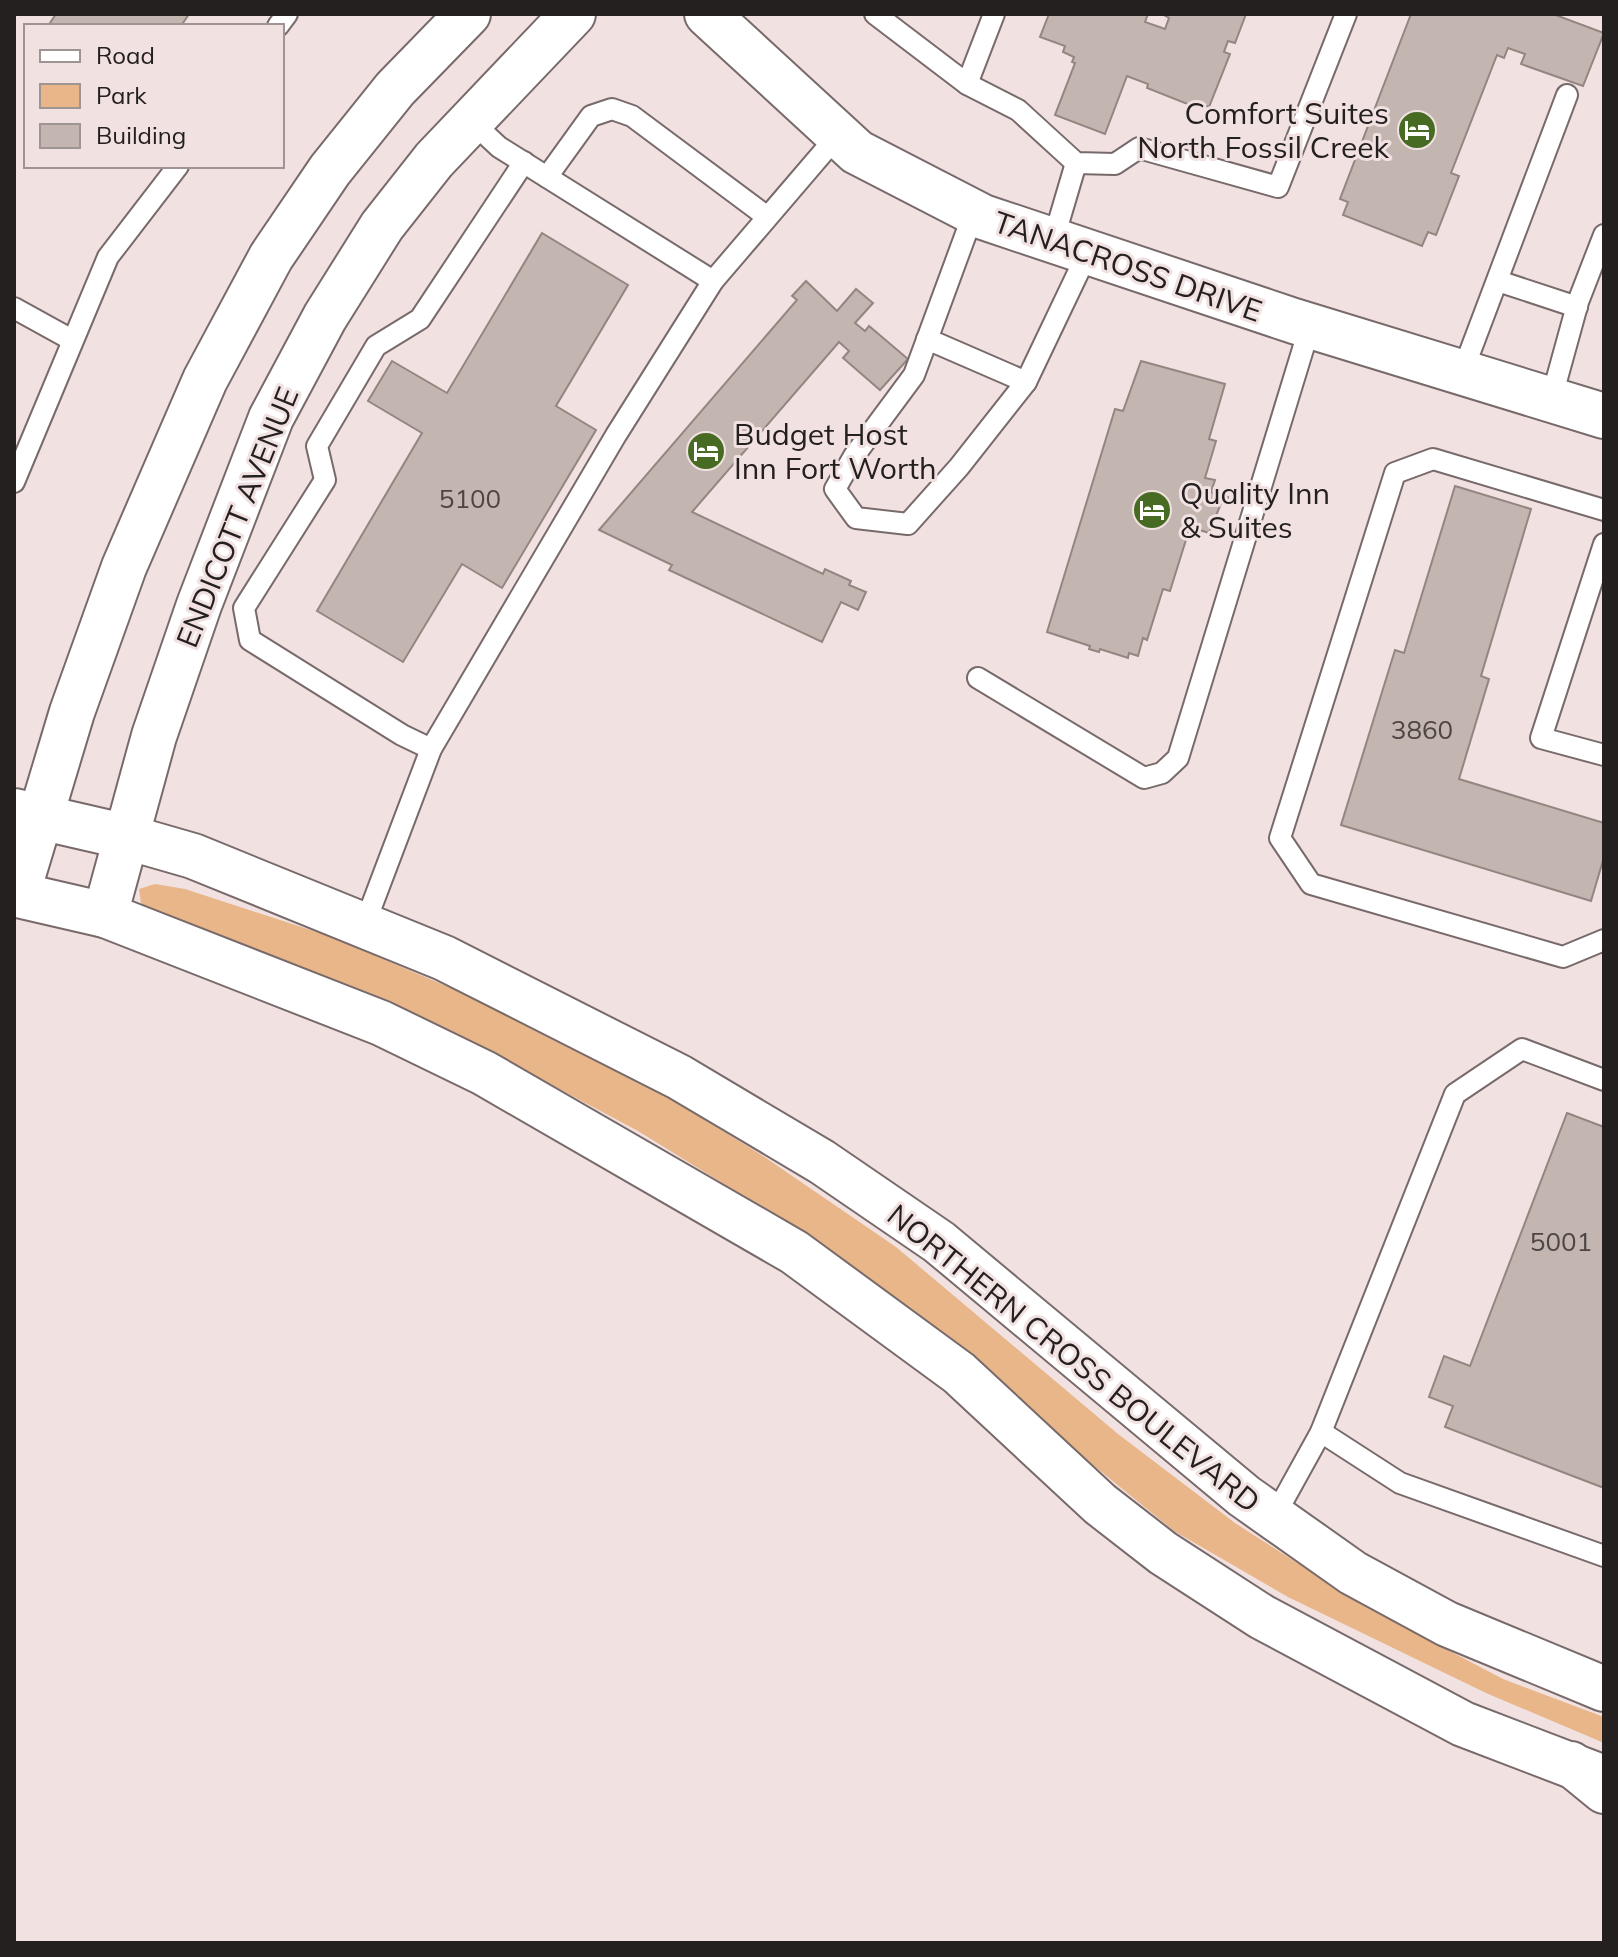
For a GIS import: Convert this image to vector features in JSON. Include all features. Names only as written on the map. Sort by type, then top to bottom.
[{"type":"street","points":[[468,14],[395,89],[330,170],[271,257],[205,380],[124,567],[72,712],[27,813],[16,895],[105,915],[381,1023],[484,1073],[794,1252],[959,1373],[1100,1504],[1163,1553],[1262,1617],[1463,1724],[1587,1771],[1604,1791]]},
{"type":"street","name":"ENDICOTT AVENUE","points":[[105,915],[150,749],[271,418],[325,317],[382,226],[434,160],[573,14]]},
{"type":"street","name":"TANACROSS DRIVE","points":[[707,14],[857,152],[974,212],[1310,326],[1604,416]]},
{"type":"street","name":"NORTHERN CROSS BOULEVARD","points":[[27,813],[193,856],[444,958],[679,1077],[822,1162],[939,1242],[1244,1496],[1353,1573],[1447,1624],[1604,1689]]},
{"type":"lane","points":[[875,14],[967,84],[1018,110],[1076,163],[1115,164],[1139,148],[1278,187],[1346,14]]},
{"type":"lane","points":[[967,84],[994,14]]},
{"type":"lane","points":[[1462,373],[1567,95]]},
{"type":"lane","points":[[547,177],[591,116],[612,109],[632,116],[766,216]]},
{"type":"lane","points":[[471,121],[499,147],[713,281]]},
{"type":"lane","points":[[364,926],[431,749],[616,435],[713,281],[838,135]]},
{"type":"lane","points":[[431,749],[402,735],[250,640],[244,608],[325,480],[317,446],[376,346],[420,319],[524,162]]},
{"type":"lane","points":[[974,212],[914,375],[854,456],[835,489],[856,518],[908,524],[959,467],[1026,382],[1071,246],[1076,163]]},
{"type":"lane","points":[[14,482],[108,257],[176,168]]},
{"type":"lane","points":[[1551,400],[1577,307],[1604,235]]},
{"type":"lane","points":[[1498,281],[1577,307]]},
{"type":"lane","points":[[14,308],[72,340]]},
{"type":"lane","points":[[978,678],[1144,778],[1162,773],[1178,758],[1310,326]]},
{"type":"lane","points":[[927,339],[1026,382]]},
{"type":"lane","points":[[1604,510],[1433,459],[1395,473],[1280,838],[1311,884],[1563,957],[1604,940]]},
{"type":"lane","points":[[1604,544],[1541,738],[1604,755]]},
{"type":"lane","points":[[1274,1517],[1321,1432],[1455,1094],[1522,1049],[1604,1080]]},
{"type":"lane","points":[[1321,1432],[1400,1483],[1604,1556]]},
{"type":"green space","points":[[155,884],[185,889],[326,935],[484,1002],[659,1092],[760,1154],[896,1247],[1118,1434],[1235,1523],[1366,1607],[1503,1679],[1604,1717],[1604,1743],[1486,1693],[1288,1597],[1174,1531],[867,1281],[732,1189],[638,1131],[465,1039],[311,974],[162,922],[141,903],[139,889]]},
{"type":"building","points":[[56,14],[189,14],[182,24],[49,24]]},
{"type":"building","points":[[1049,14],[1148,14],[1145,22],[1165,29],[1169,18],[1162,14],[1246,14],[1235,43],[1228,41],[1224,52],[1230,54],[1209,107],[1197,103],[1195,107],[1147,88],[1148,84],[1127,76],[1105,134],[1055,115],[1075,63],[1072,62],[1074,57],[1063,52],[1065,46],[1040,37]]},
{"type":"building","name":"Comfort Suites North Fossil Creek","points":[[1411,14],[1553,14],[1604,33],[1583,86],[1521,64],[1525,54],[1508,48],[1504,58],[1497,55],[1451,173],[1459,176],[1436,235],[1428,232],[1422,246],[1343,215],[1348,202],[1340,199]]},
{"type":"building","points":[[542,233],[628,285],[556,406],[596,430],[502,588],[462,564],[403,662],[317,611],[422,433],[368,401],[392,361],[447,393]]},
{"type":"building","name":"Budget Host Inn Fort Worth","points":[[806,281],[837,311],[856,289],[873,303],[855,323],[865,331],[869,326],[908,359],[880,390],[843,358],[849,351],[839,342],[692,512],[823,574],[825,569],[866,592],[858,610],[841,602],[822,642],[669,570],[672,565],[599,530],[797,300],[792,296]]},
{"type":"building","name":"Quality Inn & Suites","points":[[1141,361],[1225,384],[1209,439],[1216,441],[1205,478],[1215,480],[1211,492],[1228,497],[1227,502],[1222,501],[1209,533],[1190,527],[1170,591],[1163,589],[1147,640],[1143,638],[1138,656],[1129,653],[1128,658],[1100,649],[1099,652],[1089,649],[1090,646],[1047,632],[1115,409],[1123,411]]},
{"type":"building","points":[[1455,486],[1531,509],[1481,676],[1489,679],[1459,779],[1604,823],[1604,857],[1591,901],[1341,825],[1395,650],[1404,653]]},
{"type":"building","points":[[1567,1113],[1604,1127],[1604,1488],[1445,1427],[1453,1406],[1429,1397],[1444,1356],[1470,1366]]},
{"type":"place","name":"Comfort Suites North Fossil Creek","points":[[1417,130]]},
{"type":"place","name":"Budget Host Inn Fort Worth","points":[[706,451]]},
{"type":"place","name":"Quality Inn & Suites","points":[[1152,510]]}]
